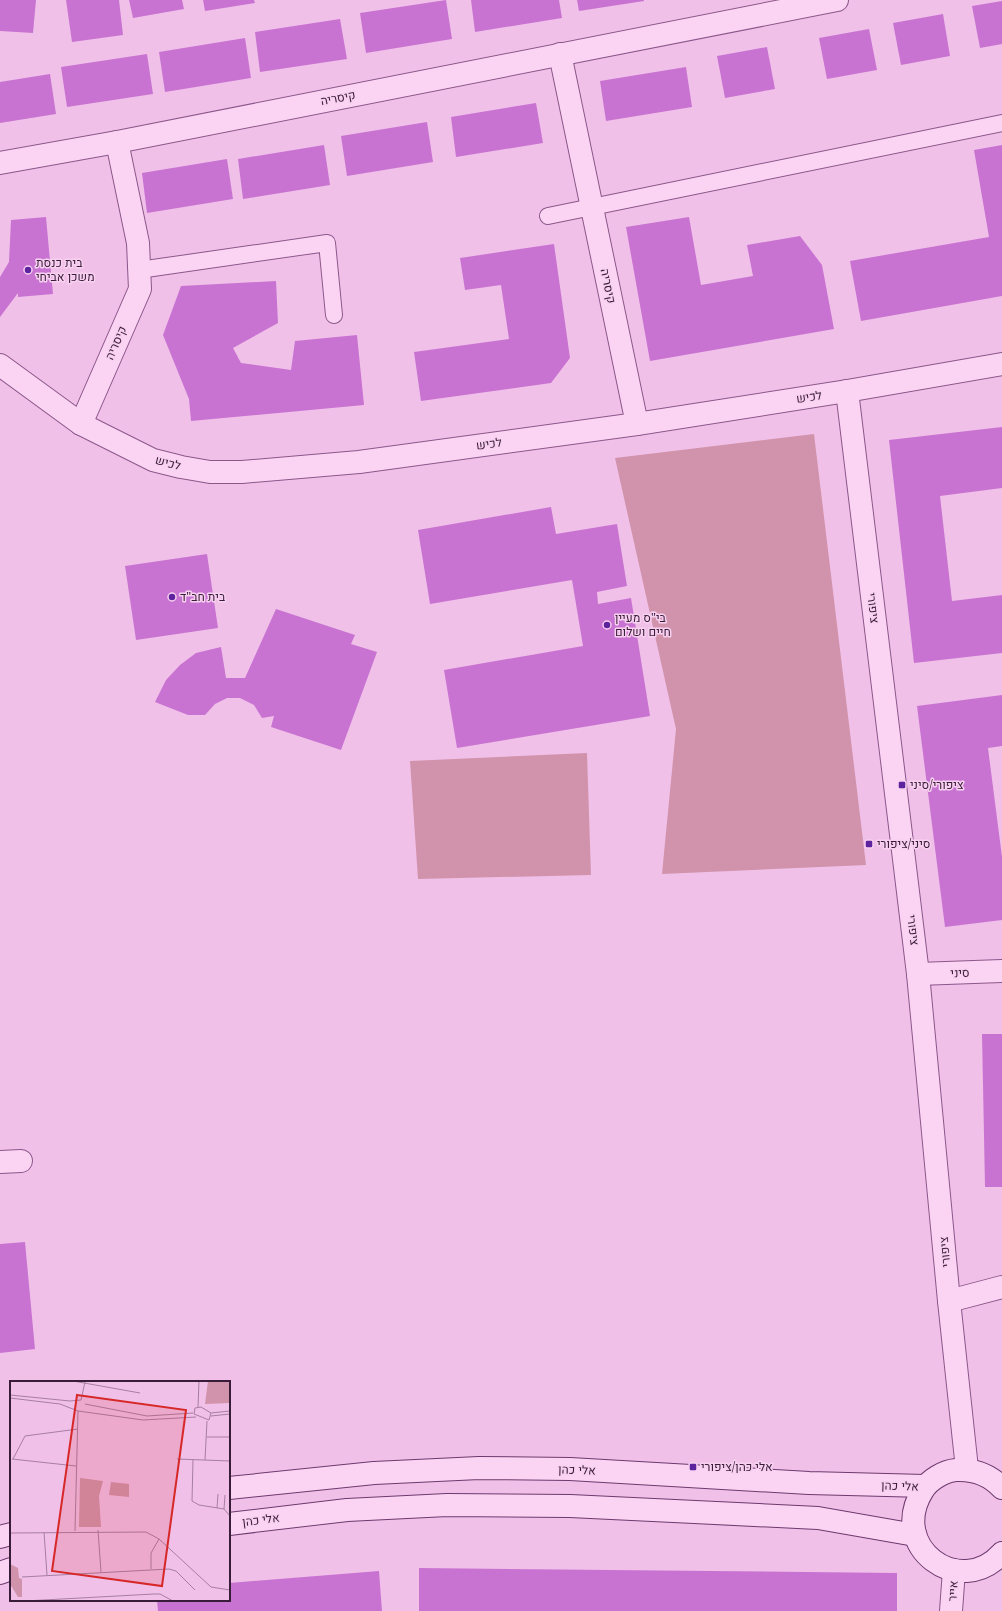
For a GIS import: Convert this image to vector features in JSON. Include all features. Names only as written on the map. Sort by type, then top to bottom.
[{"type":"street","name":"קיסריה","points":[[0,163],[117,142],[837,0]]},
{"type":"street","name":"קיסריה","points":[[560,54],[637,424]]},
{"type":"street","name":"קיסריה","points":[[80,424],[140,289],[138,243],[117,142]]},
{"type":"street","name":"לכיש","points":[[0,365],[80,424],[154,460],[210,472],[242,472],[359,462],[637,424],[847,392],[1002,364]]},
{"type":"street","name":"ציפורי","points":[[847,392],[918,974],[949,1301],[967,1470]]},
{"type":"street","name":"סיני","points":[[918,974],[1002,971]]},
{"type":"street","points":[[949,1301],[1002,1287]]},
{"type":"street","name":"אלי כהן","points":[[230,1488],[374,1473],[479,1468],[570,1469],[809,1483],[925,1486]]},
{"type":"street","points":[[1002,1488],[995,1480],[982,1473],[967,1470],[952,1471],[937,1477],[925,1486],[916,1501],[912,1518],[915,1535],[921,1548],[930,1558],[941,1566],[954,1570],[971,1570],[988,1565],[1002,1553]]},
{"type":"street","name":"אלי כהן","points":[[230,1524],[347,1510],[447,1505],[570,1506],[818,1518],[915,1535]]},
{"type":"street","points":[[0,1537],[10,1534]]},
{"type":"street","points":[[0,1573],[10,1569]]},
{"type":"street","name":"אייר","points":[[951,1611],[954,1570]]},
{"type":"lane","points":[[548,216],[1002,123]]},
{"type":"lane","points":[[139,270],[327,243],[334,315]]},
{"type":"shaded area","points":[[814,434],[866,865],[662,874],[676,729],[615,458]]},
{"type":"shaded area","points":[[587,753],[591,875],[418,879],[410,761]]},
{"type":"building","points":[[0,0],[36,0],[33,33],[0,31]]},
{"type":"building","points":[[66,0],[119,0],[123,35],[72,42]]},
{"type":"building","points":[[129,0],[182,0],[184,9],[133,18]]},
{"type":"building","points":[[203,0],[254,0],[255,3],[205,11]]},
{"type":"building","points":[[446,0],[452,39],[366,53],[360,13]]},
{"type":"building","points":[[471,0],[559,0],[562,18],[475,32]]},
{"type":"building","points":[[577,0],[644,0],[644,1],[579,11]]},
{"type":"building","points":[[1002,1],[1002,44],[980,48],[972,6]]},
{"type":"building","points":[[943,14],[950,56],[901,65],[893,23]]},
{"type":"building","points":[[340,19],[347,59],[260,72],[255,32]]},
{"type":"building","points":[[869,29],[877,70],[827,79],[819,38]]},
{"type":"building","points":[[245,38],[251,78],[165,92],[159,52]]},
{"type":"building","points":[[767,47],[775,89],[725,98],[717,56]]},
{"type":"building","points":[[147,54],[153,94],[67,107],[61,67]]},
{"type":"building","points":[[686,67],[692,107],[606,121],[600,81]]},
{"type":"building","points":[[50,74],[56,114],[0,123],[0,82]]},
{"type":"building","points":[[536,103],[543,143],[456,157],[451,117]]},
{"type":"building","points":[[427,122],[433,162],[347,176],[341,136]]},
{"type":"building","points":[[324,145],[330,185],[243,199],[238,159]]},
{"type":"building","points":[[1002,145],[1002,296],[861,321],[850,261],[989,237],[974,150]]},
{"type":"building","points":[[227,159],[233,199],[147,213],[142,173]]},
{"type":"building","name":"בית כנסת משכן אביחי","points":[[46,217],[53,294],[18,297],[18,293],[0,317],[0,277],[9,262],[11,220]]},
{"type":"building","points":[[689,217],[701,285],[753,276],[747,245],[800,236],[822,265],[834,329],[650,361],[626,227]]},
{"type":"building","points":[[554,244],[570,358],[551,383],[421,401],[414,352],[509,339],[501,285],[465,290],[460,258]]},
{"type":"building","points":[[276,281],[278,323],[233,348],[241,363],[291,370],[295,341],[357,335],[364,405],[191,421],[189,399],[163,335],[181,286]]},
{"type":"building","points":[[1002,427],[1002,488],[940,496],[952,601],[1002,595],[1002,653],[914,663],[889,440]]},
{"type":"building","name":"בי\"ס מעיין חיים ושלום","points":[[551,507],[556,534],[617,524],[627,586],[597,592],[598,604],[631,598],[650,716],[457,748],[444,670],[583,646],[572,580],[430,604],[418,530]]},
{"type":"building","name":"בית חב\"ד","points":[[207,554],[218,628],[136,640],[125,566]]},
{"type":"building","points":[[276,609],[355,635],[351,644],[377,652],[341,750],[271,727],[274,716],[262,718],[254,705],[240,698],[227,698],[215,704],[205,715],[188,715],[155,702],[166,680],[180,665],[196,653],[221,647],[226,678],[245,678]]},
{"type":"building","points":[[1002,695],[1002,746],[988,748],[1002,857],[1002,920],[945,927],[917,706]]},
{"type":"building","points":[[982,1034],[1002,1034],[1002,1187],[985,1187]]},
{"type":"building","points":[[25,1242],[35,1349],[0,1353],[0,1244]]},
{"type":"building","points":[[419,1568],[897,1573],[897,1611],[419,1611]]},
{"type":"building","points":[[379,1571],[382,1611],[158,1611],[157,1601],[230,1601],[230,1583]]},
{"type":"place","name":"בית כנסת משכן אביחי","points":[[28,270]]},
{"type":"place","name":"בית חב\"ד","points":[[172,597]]},
{"type":"place","name":"בי\"ס מעיין חיים ושלום","points":[[607,625]]},
{"type":"place","name":"ציפורי/סיני","points":[[902,785]]},
{"type":"place","name":"סיני/ציפורי","points":[[869,844]]},
{"type":"place","name":"אלי כהן/ציפורי","points":[[693,1467]]}]
